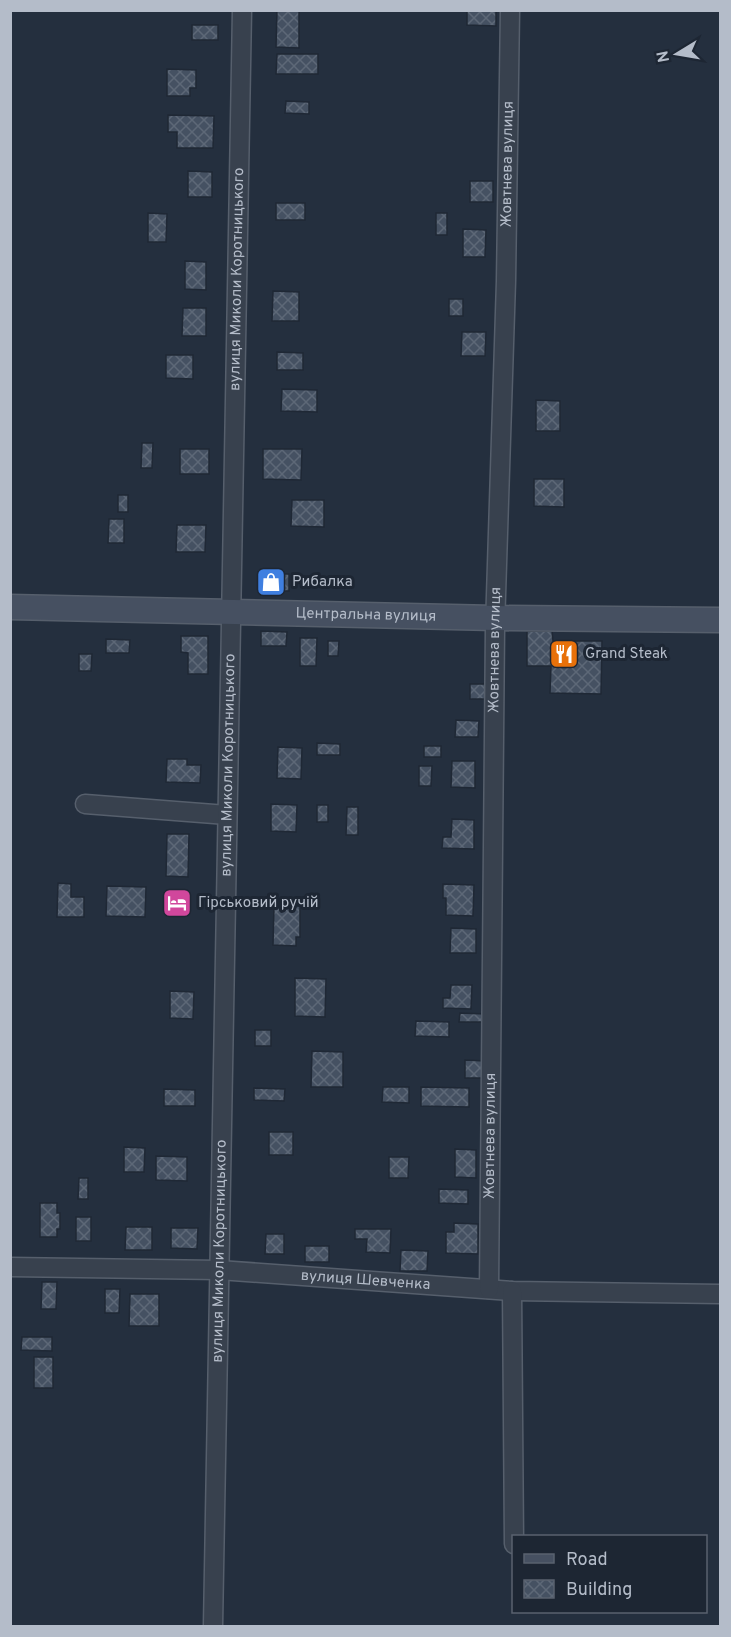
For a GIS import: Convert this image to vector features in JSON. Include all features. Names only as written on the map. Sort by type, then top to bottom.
[{"type":"main road","name":"Центральна вулиця","points":[[10,607],[495,618],[720,620]]},
{"type":"street","name":"вулиця Миколи Коротницького","points":[[213,1626],[242,10]]},
{"type":"street","name":"Жовтнева вулиця","points":[[489,1289],[495,618],[506,281],[510,10]]},
{"type":"street","points":[[85,804],[227,814]]},
{"type":"street","name":"вулиця Шевченка","points":[[10,1267],[219,1270],[512,1291],[720,1294]]},
{"type":"street","points":[[512,1291],[513,1535]]},
{"type":"building","points":[[277,10],[299,10],[299,48],[276,47]]},
{"type":"building","points":[[467,10],[496,10],[496,26],[467,25]]},
{"type":"building","points":[[192,25],[218,25],[218,40],[192,40]]},
{"type":"building","points":[[277,54],[318,54],[318,74],[276,74]]},
{"type":"building","points":[[167,69],[196,70],[196,88],[190,88],[190,96],[167,96]]},
{"type":"building","points":[[286,101],[309,102],[309,114],[285,113]]},
{"type":"building","points":[[168,115],[214,116],[213,148],[177,148],[177,132],[168,132]]},
{"type":"building","points":[[188,171],[212,172],[212,197],[188,197]]},
{"type":"building","points":[[470,181],[493,181],[493,202],[470,202]]},
{"type":"building","points":[[276,203],[305,203],[305,220],[276,220]]},
{"type":"building","points":[[148,213],[167,214],[166,242],[148,242]]},
{"type":"building","points":[[436,213],[447,213],[447,235],[436,235]]},
{"type":"building","points":[[463,229],[486,230],[485,257],[463,257]]},
{"type":"building","points":[[185,261],[206,262],[206,290],[185,289]]},
{"type":"building","points":[[273,291],[299,292],[299,321],[272,321]]},
{"type":"building","points":[[449,299],[463,299],[463,316],[449,316]]},
{"type":"building","points":[[183,308],[206,308],[206,336],[182,336]]},
{"type":"building","points":[[462,332],[486,332],[485,356],[461,356]]},
{"type":"building","points":[[277,352],[303,353],[303,370],[277,370]]},
{"type":"building","points":[[166,355],[193,355],[193,379],[166,378]]},
{"type":"building","points":[[282,389],[317,390],[317,412],[281,411]]},
{"type":"building","points":[[536,400],[560,401],[560,431],[536,431]]},
{"type":"building","points":[[142,443],[153,443],[152,468],[141,468]]},
{"type":"building","points":[[180,449],[209,449],[209,474],[180,474]]},
{"type":"building","points":[[263,449],[302,449],[301,480],[263,479]]},
{"type":"building","points":[[534,479],[564,479],[564,507],[534,506]]},
{"type":"building","points":[[118,495],[128,495],[128,512],[118,512]]},
{"type":"building","points":[[292,500],[324,500],[324,527],[291,526]]},
{"type":"building","points":[[109,519],[124,519],[124,543],[108,543]]},
{"type":"building","points":[[177,525],[206,525],[205,552],[176,552]]},
{"type":"building","name":"Рибалка","points":[[263,574],[279,574],[279,591],[263,591]]},
{"type":"building","points":[[279,574],[289,574],[289,591],[279,591]]},
{"type":"building","points":[[261,631],[287,632],[286,646],[261,646]]},
{"type":"building","name":"Grand Steak","points":[[527,631],[552,631],[553,641],[602,641],[601,694],[550,693],[551,666],[527,666]]},
{"type":"building","points":[[181,636],[208,636],[208,674],[188,674],[188,653],[181,652]]},
{"type":"building","points":[[300,638],[317,638],[316,666],[300,666]]},
{"type":"building","points":[[106,639],[130,640],[129,653],[106,653]]},
{"type":"building","points":[[328,641],[339,641],[338,656],[328,656]]},
{"type":"building","points":[[79,654],[92,654],[91,671],[79,671]]},
{"type":"building","points":[[470,684],[491,684],[491,699],[470,699]]},
{"type":"building","points":[[456,720],[479,721],[478,737],[455,737]]},
{"type":"building","points":[[317,743],[340,744],[340,755],[317,755]]},
{"type":"building","points":[[424,746],[441,746],[441,757],[424,757]]},
{"type":"building","points":[[278,747],[302,748],[301,779],[277,778]]},
{"type":"building","points":[[167,759],[187,759],[187,765],[201,765],[200,783],[166,782]]},
{"type":"building","points":[[452,761],[475,761],[475,788],[451,787]]},
{"type":"building","points":[[419,766],[432,766],[431,786],[419,786]]},
{"type":"building","points":[[271,804],[297,805],[296,832],[271,831]]},
{"type":"building","points":[[317,805],[328,805],[328,822],[317,822]]},
{"type":"building","points":[[347,807],[358,807],[358,835],[346,835]]},
{"type":"building","points":[[452,819],[474,820],[474,849],[442,848],[443,837],[451,837]]},
{"type":"building","points":[[167,834],[189,834],[188,877],[166,876]]},
{"type":"building","points":[[58,883],[71,884],[71,897],[84,897],[84,917],[57,917]]},
{"type":"building","points":[[443,884],[474,885],[473,916],[446,915]]},
{"type":"building","points":[[107,886],[146,887],[145,917],[106,916]]},
{"type":"building","points":[[274,906],[300,906],[300,937],[296,937],[296,946],[273,945]]},
{"type":"building","points":[[451,928],[476,929],[476,953],[450,953]]},
{"type":"building","points":[[295,978],[326,979],[325,1017],[295,1016]]},
{"type":"building","points":[[451,985],[472,985],[471,1009],[443,1008],[443,998],[450,998]]},
{"type":"building","points":[[170,991],[194,992],[193,1019],[170,1018]]},
{"type":"building","points":[[460,1013],[486,1014],[486,1022],[459,1022]]},
{"type":"building","points":[[416,1021],[449,1022],[449,1037],[415,1036]]},
{"type":"building","points":[[255,1030],[271,1030],[271,1046],[255,1046]]},
{"type":"building","points":[[312,1051],[343,1052],[343,1087],[311,1087]]},
{"type":"building","points":[[465,1060],[485,1061],[485,1078],[465,1078]]},
{"type":"building","points":[[383,1087],[409,1087],[409,1103],[382,1102]]},
{"type":"building","points":[[421,1087],[469,1088],[469,1107],[421,1106]]},
{"type":"building","points":[[254,1088],[285,1089],[284,1101],[254,1100]]},
{"type":"building","points":[[164,1089],[195,1090],[195,1106],[164,1106]]},
{"type":"building","points":[[269,1132],[293,1132],[293,1155],[269,1155]]},
{"type":"building","points":[[124,1147],[145,1148],[144,1172],[124,1172]]},
{"type":"building","points":[[455,1149],[476,1150],[476,1178],[455,1177]]},
{"type":"building","points":[[156,1156],[187,1157],[187,1181],[156,1180]]},
{"type":"building","points":[[389,1157],[409,1157],[408,1178],[389,1178]]},
{"type":"building","points":[[79,1178],[88,1178],[88,1199],[78,1199]]},
{"type":"building","points":[[439,1189],[468,1190],[468,1204],[439,1203]]},
{"type":"building","points":[[40,1203],[57,1203],[57,1213],[60,1213],[60,1229],[57,1229],[57,1237],[40,1237]]},
{"type":"building","points":[[76,1217],[91,1217],[91,1241],[76,1241]]},
{"type":"building","points":[[454,1223],[478,1224],[478,1254],[446,1253],[446,1232],[454,1232]]},
{"type":"building","points":[[126,1227],[152,1227],[152,1250],[125,1250]]},
{"type":"building","points":[[171,1228],[198,1228],[197,1249],[171,1248]]},
{"type":"building","points":[[355,1229],[391,1229],[390,1253],[366,1252],[367,1239],[355,1239]]},
{"type":"building","points":[[266,1234],[284,1234],[284,1254],[265,1254]]},
{"type":"building","points":[[305,1246],[329,1246],[329,1262],[305,1262]]},
{"type":"building","points":[[401,1250],[428,1251],[427,1271],[400,1271]]},
{"type":"building","points":[[42,1282],[57,1282],[56,1309],[41,1309]]},
{"type":"building","points":[[105,1289],[120,1289],[119,1313],[105,1313]]},
{"type":"building","points":[[130,1294],[159,1294],[159,1326],[129,1326]]},
{"type":"building","points":[[22,1337],[52,1337],[52,1351],[21,1350]]},
{"type":"building","points":[[34,1357],[53,1357],[53,1388],[34,1388]]},
{"type":"place","name":"Рибалка","points":[[271,582]]},
{"type":"place","name":"Grand Steak","points":[[564,654]]},
{"type":"place","name":"Гірськовий ручій","points":[[177,903]]}]
